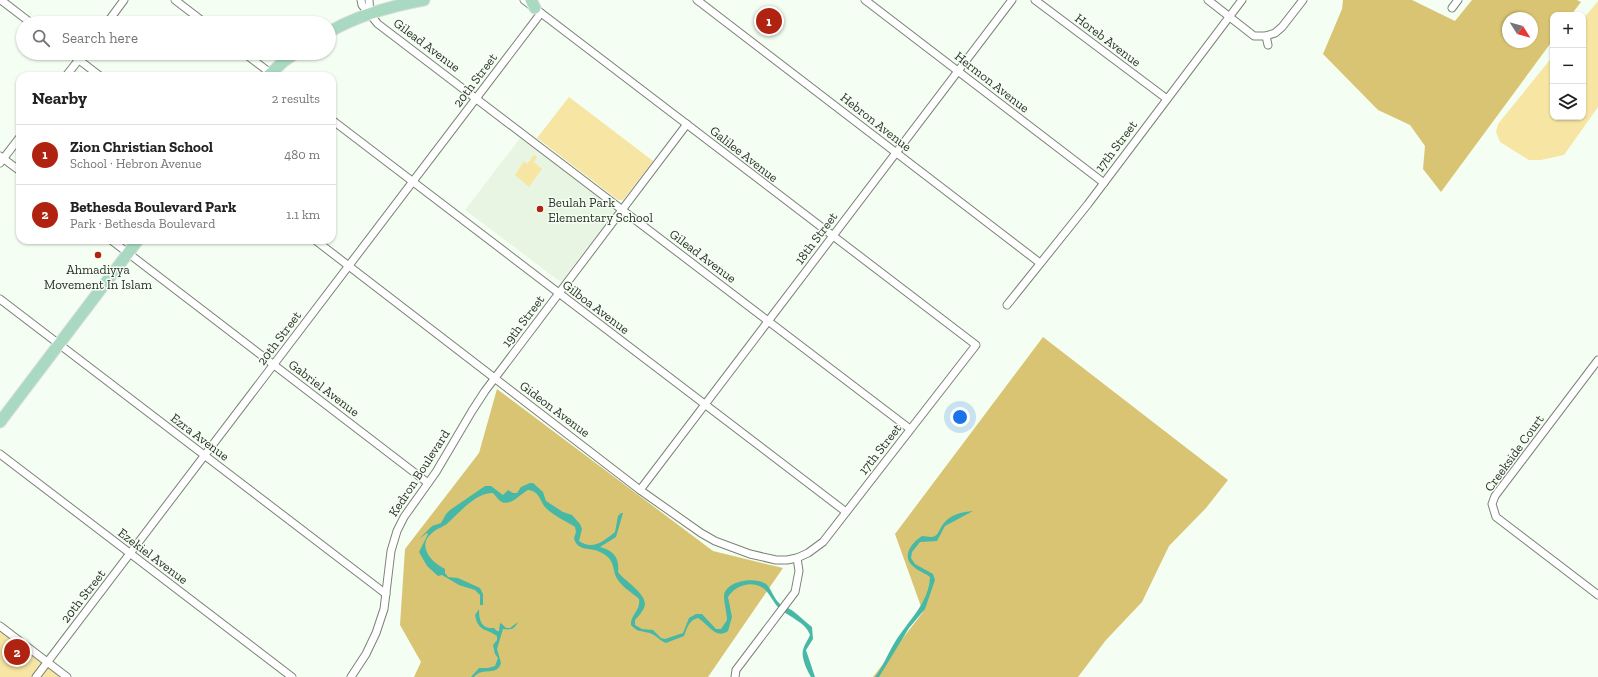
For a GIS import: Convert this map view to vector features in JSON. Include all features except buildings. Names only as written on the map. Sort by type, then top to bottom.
[{"type":"main road","points":[[336,29],[360,17],[424,0]]},
{"type":"main road","points":[[274,72],[286,60]]},
{"type":"main road","points":[[0,422],[135,244]]},
{"type":"street","points":[[1,0],[22,16]]},
{"type":"street","points":[[112,16],[124,0]]},
{"type":"street","points":[[175,0],[196,16]]},
{"type":"street","name":"Gilead Avenue","points":[[361,0],[362,5],[378,24],[910,429]]},
{"type":"street","points":[[369,0],[370,14]]},
{"type":"street","name":"Galilee Avenue","points":[[524,0],[536,7],[950,326]]},
{"type":"street","name":"Hebron Avenue","points":[[697,0],[1040,263]]},
{"type":"street","name":"Hermon Avenue","points":[[865,0],[1104,183]]},
{"type":"street","name":"18th Street","points":[[640,490],[1012,0]]},
{"type":"street","name":"Horeb Avenue","points":[[1035,0],[1167,99]]},
{"type":"street","points":[[1208,0],[1254,36],[1266,36],[1275,33],[1282,27],[1303,0]]},
{"type":"street","name":"17th Street","points":[[1007,305],[1104,183],[1242,0]]},
{"type":"street","points":[[1452,8],[1458,0]]},
{"type":"street","name":"20th Street","points":[[36,677],[477,98],[536,7]]},
{"type":"street","points":[[1266,36],[1268,46]]},
{"type":"street","points":[[69,72],[79,60],[95,72]]},
{"type":"street","points":[[253,60],[267,72]]},
{"type":"street","name":"Gilboa Avenue","points":[[336,123],[846,512]]},
{"type":"street","name":"19th Street","points":[[495,378],[687,124]]},
{"type":"street","points":[[16,142],[1,159],[16,168]]},
{"type":"street","name":"Gabriel Avenue","points":[[116,244],[428,483]]},
{"type":"street","name":"Gideon Avenue","points":[[320,244],[640,490],[701,533],[728,547],[750,554],[776,560],[798,558]]},
{"type":"street","name":"Ezra Avenue","points":[[0,299],[386,594]]},
{"type":"street","name":"17th Street","points":[[798,558],[817,548],[976,345],[950,326]]},
{"type":"street","name":"Creekside Court","points":[[1598,360],[1495,496],[1492,504],[1496,517],[1598,595]]},
{"type":"street","name":"Kedron Boulevard","points":[[351,677],[366,654],[384,609],[391,551],[397,531],[411,506],[428,483],[472,411],[495,378]]},
{"type":"street","name":"Ezekiel Avenue","points":[[0,454],[292,677]]},
{"type":"street","points":[[735,677],[736,670],[795,592],[799,571],[798,558]]},
{"type":"street","points":[[0,626],[67,677]]},
{"type":"shaded area","points":[[1343,0],[1412,0],[1455,21],[1472,0],[1577,0],[1581,2],[1573,12],[1550,12],[1550,44],[1441,192],[1423,169],[1425,146],[1410,125],[1378,110],[1323,54],[1342,9]]},
{"type":"shaded area","points":[[1598,1],[1598,107],[1564,155],[1541,160],[1529,160],[1500,142],[1496,132],[1498,124],[1550,60],[1550,120],[1586,120],[1586,15]]},
{"type":"shaded area","points":[[569,97],[653,161],[623,200],[618,200],[537,138]]},
{"type":"shaded area","name":"Beulah Park Elementary School","points":[[521,137],[614,207],[615,212],[562,281],[558,280],[465,210]]},
{"type":"shaded area","points":[[534,155],[537,157],[534,162],[542,169],[529,187],[515,175],[524,161],[527,164]]},
{"type":"shaded area","points":[[1043,337],[1228,480],[1206,508],[1169,546],[1142,602],[1106,640],[1078,677],[873,677],[923,612],[895,534]]},
{"type":"shaded area","points":[[497,389],[713,551],[783,568],[708,677],[414,677],[421,662],[400,625],[405,549],[479,453]]},
{"type":"shaded area","points":[[0,626],[66,677],[0,677]]},
{"type":"water","points":[[533,483],[543,492],[546,501],[563,512],[572,515],[580,524],[582,529],[579,541],[584,544],[594,545],[603,541],[615,532],[618,516],[623,513],[616,537],[600,547],[609,550],[615,555],[618,563],[618,572],[636,588],[643,598],[645,603],[644,608],[635,620],[635,625],[642,629],[653,630],[661,638],[665,639],[683,633],[689,618],[696,614],[702,614],[716,629],[721,629],[727,620],[724,596],[726,591],[729,587],[741,581],[755,580],[766,584],[780,604],[793,611],[812,627],[813,639],[806,650],[815,677],[811,677],[803,657],[804,648],[810,635],[808,630],[801,623],[782,611],[763,588],[753,584],[739,587],[728,597],[732,617],[728,631],[724,633],[720,634],[712,630],[698,618],[690,622],[684,636],[666,643],[652,634],[636,630],[631,625],[631,621],[638,606],[639,599],[620,583],[609,558],[600,552],[578,545],[574,538],[576,532],[575,527],[548,510],[537,494],[532,491],[528,490],[507,503],[499,500],[493,493],[481,496],[464,507],[448,523],[434,531],[427,538],[425,543],[426,549],[435,563],[445,569],[445,573],[448,577],[458,578],[480,588],[483,594],[483,605],[480,605],[480,595],[475,590],[459,585],[442,575],[438,576],[427,566],[419,552],[428,534],[427,533],[419,539],[432,526],[441,523],[450,510],[485,486],[491,486],[503,495],[508,490],[513,493],[517,493],[521,487]]},
{"type":"water","points":[[973,511],[945,526],[937,541],[920,542],[912,552],[911,558],[915,564],[933,574],[935,580],[925,609],[909,628],[879,677],[875,677],[900,634],[922,603],[929,586],[930,577],[916,568],[908,559],[911,546],[922,536],[935,536],[950,517]]},
{"type":"water","points":[[479,609],[480,620],[482,623],[486,627],[494,628],[497,631],[499,631],[500,623],[506,628],[510,628],[518,622],[512,629],[503,629],[497,649],[501,663],[499,667],[496,670],[481,672],[474,677],[471,677],[479,668],[495,666],[498,658],[495,654],[493,645],[497,640],[497,636],[483,629],[478,624],[475,615]]},
{"type":"place","name":"Zion Christian School","points":[[769,21]]},
{"type":"place","name":"Beulah Park Elementary School","points":[[540,209]]},
{"type":"place","name":"Ahmadiyya Movement In Islam","points":[[98,255]]},
{"type":"place","name":"Bethesda Boulevard Park","points":[[17,652]]}]
